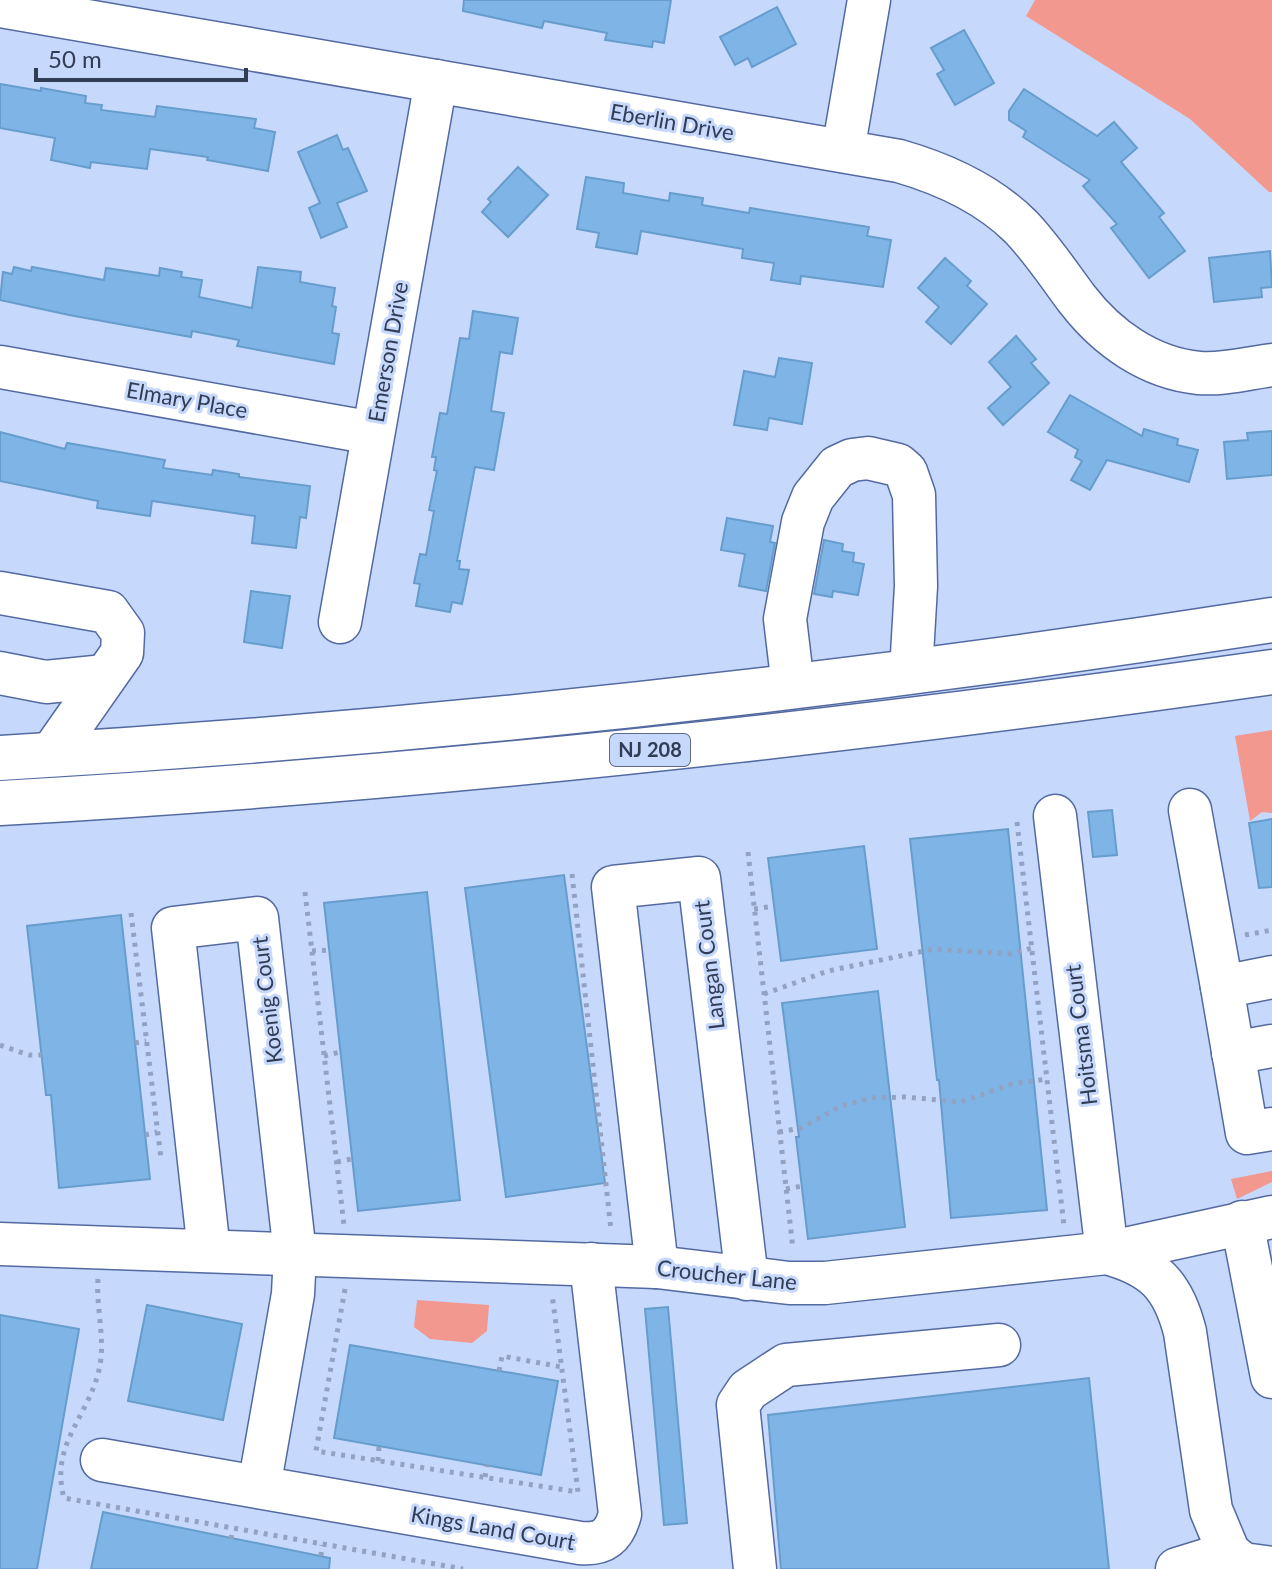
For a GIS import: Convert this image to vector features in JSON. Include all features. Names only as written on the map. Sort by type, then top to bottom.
[{"type":"highway","name":"NJ 208","points":[[0,758],[443,724],[911,672],[1272,620]]},
{"type":"highway","name":"NJ 208","points":[[9,803],[247,787],[577,758],[1038,705],[1272,672]]},
{"type":"street","points":[[843,151],[869,0]]},
{"type":"street","name":"Eberlin Drive","points":[[0,6],[899,161],[961,184],[993,204],[1037,245],[1103,329],[1132,351],[1163,365],[1200,373],[1272,365]]},
{"type":"street","name":"Emerson Drive","points":[[340,622],[436,81]]},
{"type":"street","name":"Elmary Place","points":[[0,367],[373,433]]},
{"type":"street","points":[[793,686],[785,619],[803,522],[813,497],[837,467],[852,460],[868,458],[898,465],[906,472],[914,495],[916,586],[911,672]]},
{"type":"street","points":[[0,593],[108,612],[123,633],[122,653],[52,753]]},
{"type":"street","points":[[0,673],[46,682],[105,676]]},
{"type":"street","points":[[1190,810],[1222,987],[1252,1050],[1247,1133],[1272,1129]]},
{"type":"street","name":"Hoitsma Court","points":[[1036,819],[1107,1253]]},
{"type":"street","name":"Langan Court","points":[[657,1267],[613,887],[699,878],[747,1279]]},
{"type":"street","name":"Koenig Court","points":[[209,1251],[173,928],[257,918],[295,1254],[293,1294],[259,1487]]},
{"type":"street","points":[[1222,987],[1272,977]]},
{"type":"street","points":[[1107,1253],[1257,1220],[1272,1377]]},
{"type":"street","name":"Croucher Lane","points":[[0,1244],[657,1267],[789,1283],[825,1283],[1107,1253],[1132,1260],[1153,1272],[1179,1308],[1211,1510],[1246,1564]]},
{"type":"street","name":"Kings Land Court","points":[[102,1460],[580,1543],[594,1544],[607,1540],[616,1528],[620,1514],[591,1264]]},
{"type":"street","points":[[755,1569],[738,1405],[748,1390],[786,1365],[999,1345]]},
{"type":"street","points":[[1177,1569],[1246,1564]]},
{"type":"path","points":[[1036,819],[1032,948],[1064,1231]]},
{"type":"path","points":[[748,852],[793,1257]]},
{"type":"path","points":[[572,874],[609,1230],[621,1229]]},
{"type":"path","points":[[305,892],[345,1231]]},
{"type":"path","points":[[754,909],[774,906]]},
{"type":"path","points":[[131,913],[161,1164]]},
{"type":"path","points":[[764,994],[828,971],[934,949],[1011,954],[1032,948]]},
{"type":"path","points":[[312,951],[329,950]]},
{"type":"path","points":[[135,1043],[146,1041]]},
{"type":"path","points":[[0,1045],[29,1055],[42,1055]]},
{"type":"path","points":[[324,1056],[340,1052]]},
{"type":"path","points":[[779,1132],[801,1128],[841,1106],[871,1098],[905,1097],[961,1102],[1012,1084],[1047,1079]]},
{"type":"path","points":[[145,1135],[157,1132]]},
{"type":"path","points":[[337,1162],[352,1159]]},
{"type":"path","points":[[786,1189],[802,1186]]},
{"type":"path","points":[[346,1285],[316,1451],[578,1492],[551,1293]]},
{"type":"path","points":[[499,1371],[502,1356],[562,1367]]},
{"type":"path","points":[[378,1461],[379,1446]]},
{"type":"path","points":[[485,1477],[487,1465]]},
{"type":"path","points":[[231,1539],[232,1529]]},
{"type":"path","points":[[321,1556],[322,1545]]},
{"type":"shaded area","points":[[1035,0],[1272,0],[1272,192],[1190,119],[1026,16]]},
{"type":"shaded area","points":[[1272,730],[1272,813],[1262,812],[1250,821],[1235,736]]},
{"type":"shaded area","points":[[1272,1171],[1272,1182],[1237,1199],[1231,1179]]},
{"type":"shaded area","points":[[417,1300],[489,1305],[487,1331],[472,1343],[430,1339],[414,1327]]},
{"type":"building","points":[[464,0],[671,0],[664,43],[653,41],[652,47],[605,40],[607,33],[544,21],[542,28],[463,11]]},
{"type":"building","points":[[777,7],[796,44],[752,67],[748,58],[735,65],[720,37]]},
{"type":"building","points":[[964,30],[994,83],[955,105],[937,74],[944,70],[931,48]]},
{"type":"building","points":[[0,84],[86,96],[85,103],[102,105],[101,110],[155,117],[157,106],[256,119],[254,128],[275,132],[268,171],[207,160],[208,157],[150,149],[147,169],[91,162],[90,168],[51,160],[55,138],[0,128]]},
{"type":"building","points":[[1024,89],[1097,136],[1114,122],[1137,148],[1121,162],[1164,213],[1159,217],[1185,251],[1149,278],[1111,228],[1117,224],[1083,186],[1090,180],[1023,137],[1026,131],[1009,120],[1009,111]]},
{"type":"building","points":[[337,135],[343,150],[348,148],[367,191],[337,203],[347,227],[321,238],[309,208],[320,203],[298,152]]},
{"type":"building","points":[[518,167],[548,195],[508,237],[482,212],[491,202],[488,199]]},
{"type":"building","points":[[586,177],[624,183],[623,193],[669,201],[670,193],[703,198],[702,205],[749,213],[750,208],[869,227],[867,236],[891,240],[883,287],[801,276],[800,284],[771,280],[774,263],[742,258],[743,249],[641,231],[637,254],[596,247],[599,233],[577,229]]},
{"type":"building","points":[[1270,251],[1272,287],[1261,288],[1262,297],[1214,302],[1209,258]]},
{"type":"building","points":[[945,258],[971,281],[967,286],[987,304],[951,344],[926,322],[939,307],[918,288]]},
{"type":"building","points":[[14,267],[31,271],[32,267],[104,280],[106,268],[159,276],[160,268],[182,272],[181,277],[202,280],[199,297],[252,308],[258,267],[301,272],[300,282],[335,288],[332,333],[339,334],[334,364],[237,346],[239,340],[192,331],[191,337],[0,300],[3,272],[12,274]]},
{"type":"building","points":[[473,311],[518,318],[512,354],[500,352],[491,411],[504,413],[494,470],[475,467],[457,561],[460,561],[459,569],[469,570],[462,604],[452,602],[450,612],[416,606],[420,584],[414,583],[420,554],[426,555],[434,511],[429,510],[437,471],[434,470],[436,457],[432,457],[440,413],[447,414],[460,338],[469,339]]},
{"type":"building","points":[[1016,336],[1036,359],[1031,363],[1049,383],[1003,425],[988,408],[1011,387],[989,362]]},
{"type":"building","points":[[779,358],[812,363],[802,424],[769,418],[767,430],[734,425],[744,371],[775,377]]},
{"type":"building","points":[[1070,395],[1142,436],[1144,429],[1178,439],[1177,445],[1198,450],[1189,482],[1107,460],[1090,490],[1071,480],[1082,461],[1075,457],[1078,450],[1048,432]]},
{"type":"building","points":[[1272,431],[1272,475],[1227,479],[1224,442],[1248,440],[1247,433]]},
{"type":"building","points":[[0,432],[65,449],[67,443],[165,460],[163,468],[212,475],[213,470],[239,474],[239,477],[310,486],[306,518],[300,517],[296,548],[252,543],[255,516],[152,501],[150,516],[97,508],[98,501],[0,481]]},
{"type":"building","points":[[727,518],[773,526],[770,542],[775,543],[766,591],[739,586],[745,554],[721,550]]},
{"type":"building","points":[[824,540],[843,544],[842,551],[854,553],[853,562],[864,564],[858,595],[833,591],[832,597],[814,594]]},
{"type":"building","points":[[251,591],[290,596],[282,648],[244,642]]},
{"type":"building","points":[[1112,810],[1117,855],[1093,857],[1088,812]]},
{"type":"building","points":[[1272,819],[1272,887],[1259,888],[1249,823]]},
{"type":"building","points":[[1008,829],[1047,1210],[951,1218],[939,1080],[910,839]]},
{"type":"building","points":[[864,846],[877,949],[781,961],[768,858]]},
{"type":"building","points":[[564,875],[605,1183],[506,1197],[465,888]]},
{"type":"building","points":[[427,892],[460,1200],[358,1211],[324,903]]},
{"type":"building","points":[[121,915],[150,1179],[59,1188],[51,1095],[46,1095],[27,926]]},
{"type":"building","points":[[878,991],[905,1227],[808,1239],[782,1003]]},
{"type":"building","points":[[147,1305],[242,1324],[223,1420],[128,1401]]},
{"type":"building","points":[[668,1307],[687,1523],[664,1525],[645,1309]]},
{"type":"building","points":[[0,1315],[79,1329],[37,1569],[0,1569]]},
{"type":"building","points":[[350,1345],[558,1381],[541,1475],[334,1438]]},
{"type":"building","points":[[1089,1378],[1109,1569],[781,1569],[768,1415]]},
{"type":"building","points":[[103,1512],[330,1558],[329,1569],[91,1569]]}]
